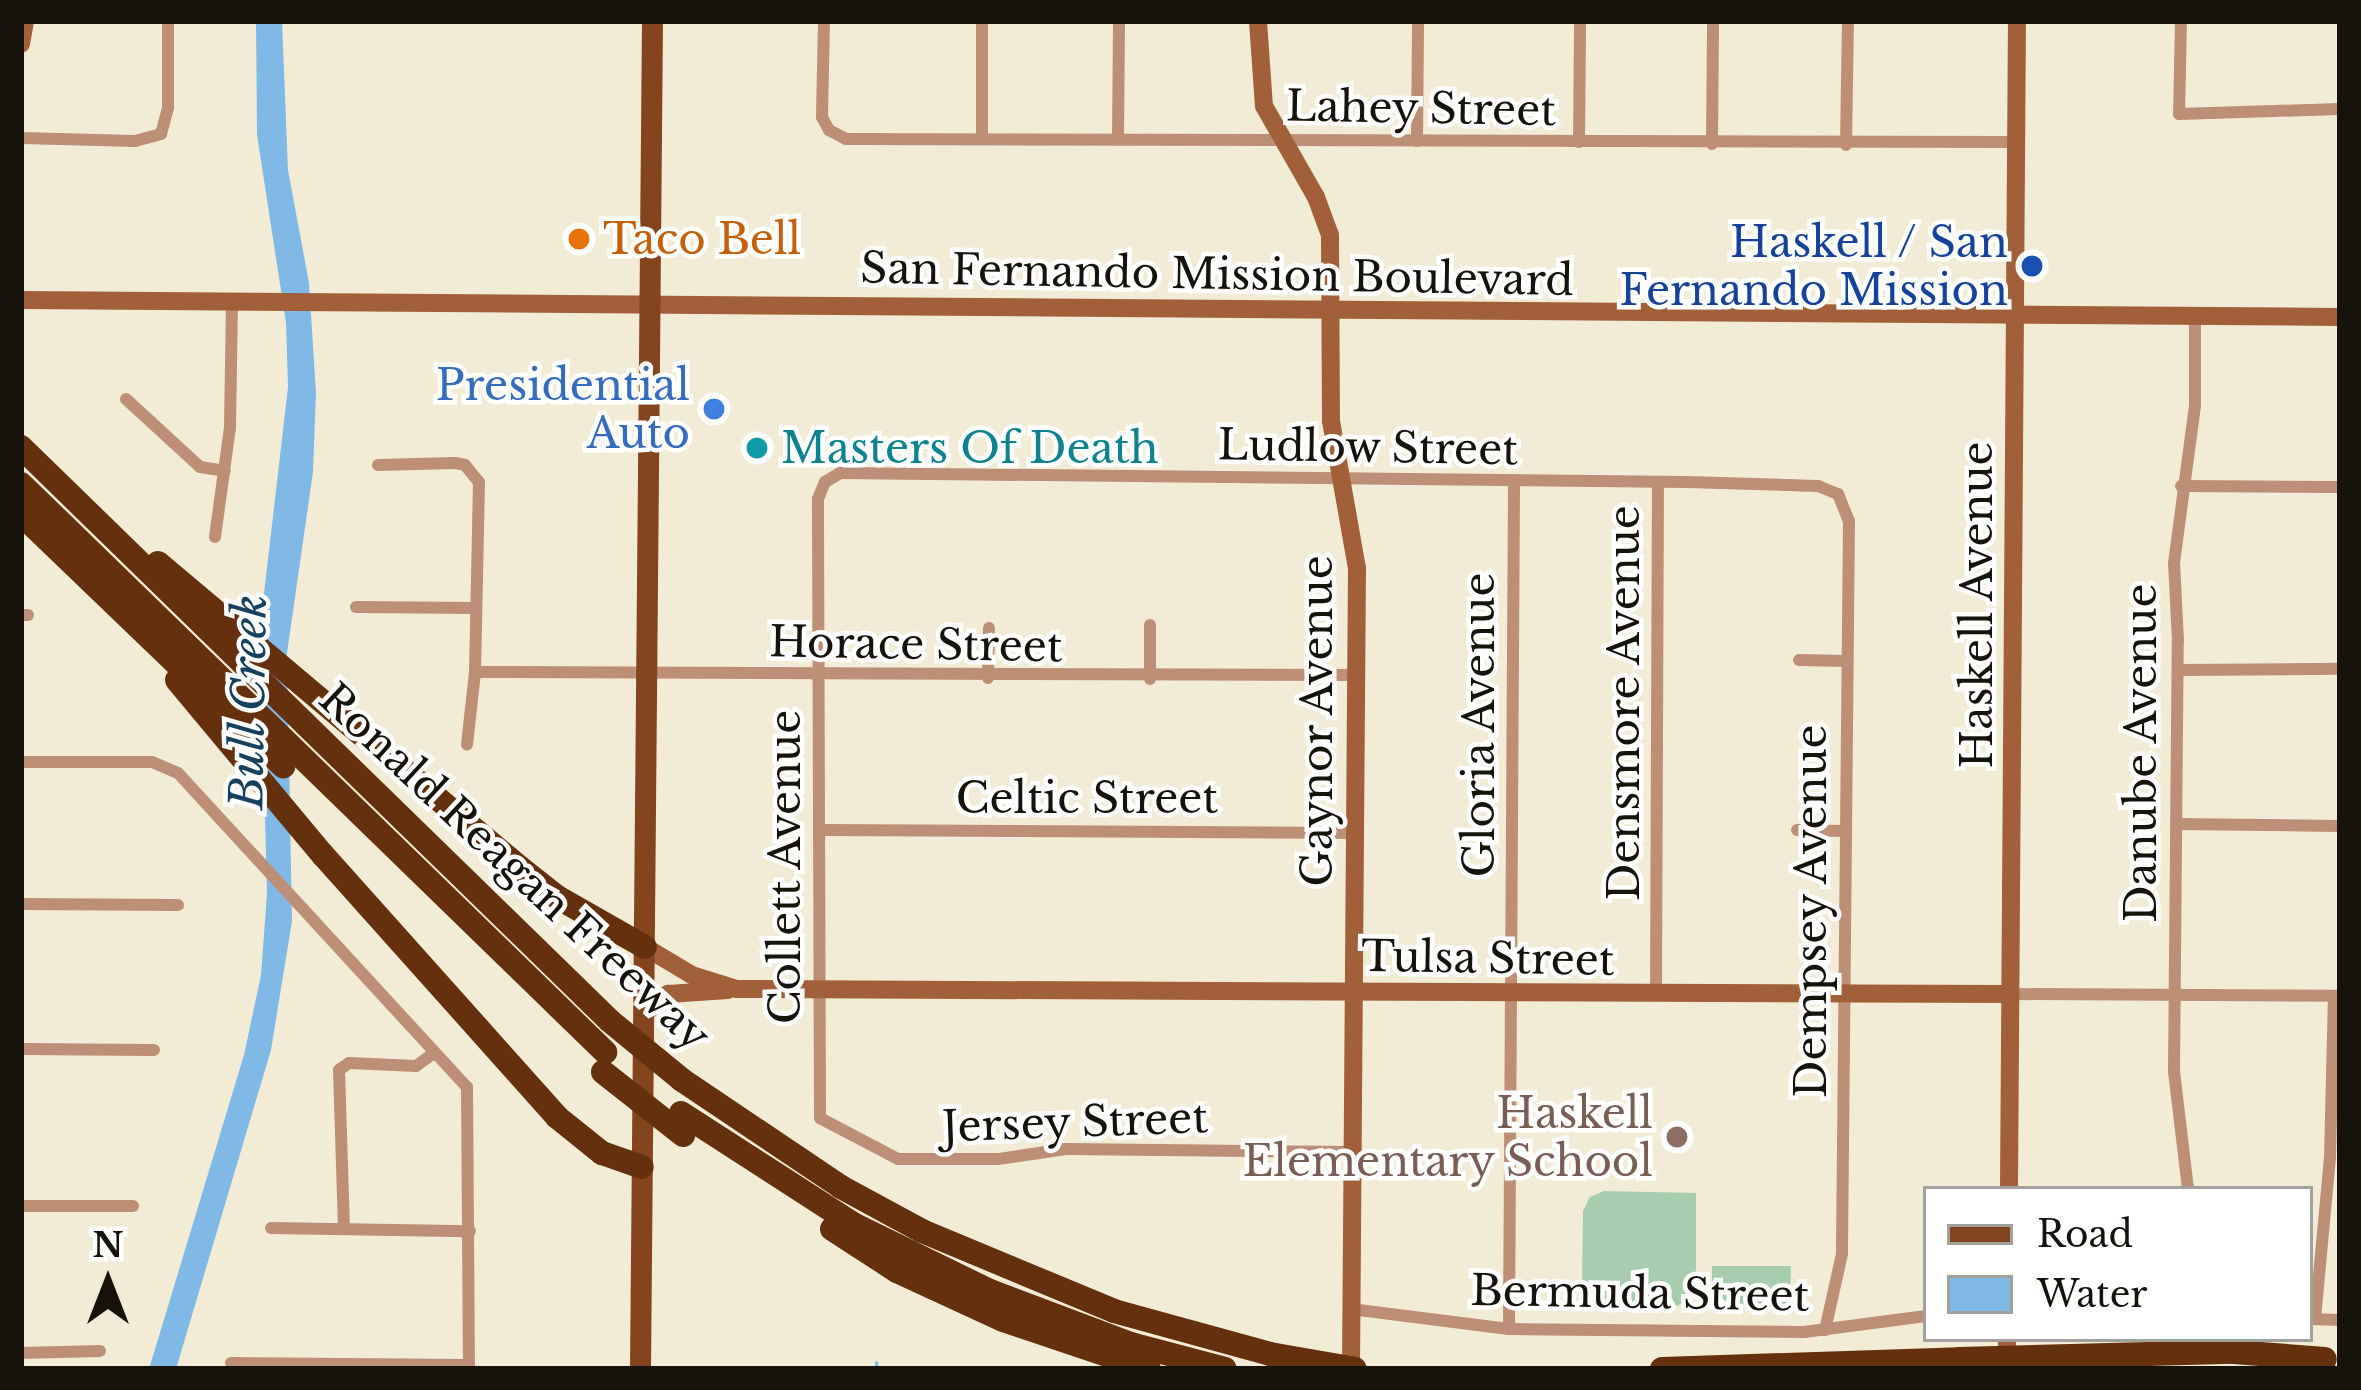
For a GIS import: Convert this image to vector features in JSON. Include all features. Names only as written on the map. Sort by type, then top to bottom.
[{"type":"highway","name":"Ronald Reagan Freeway","points":[[27,453],[610,1021],[682,1080],[841,1187],[922,1231],[1114,1311],[1270,1354],[1353,1369]]},
{"type":"highway","points":[[21,484],[33,516],[211,697]]},
{"type":"highway","points":[[73,497],[226,616],[538,882],[645,946]]},
{"type":"highway","points":[[33,516],[211,697],[323,855],[557,1117],[602,1153],[642,1167]]},
{"type":"highway","name":"Ronald Reagan Freeway","points":[[211,697],[331,801],[604,1062],[682,1124],[897,1270],[1003,1320],[1149,1369]]},
{"type":"highway","points":[[682,1124],[853,1224],[956,1275],[1063,1321],[1225,1369]]},
{"type":"highway","points":[[1662,1369],[2234,1352],[2340,1364]]},
{"type":"main road","points":[[21,44],[25,21]]},
{"type":"main road","points":[[640,1369],[652,21]]},
{"type":"main road","name":"Gaynor Avenue","points":[[1258,21],[1259,88],[1280,140],[1326,221],[1332,311],[1331,421],[1355,546],[1353,1369]]},
{"type":"main road","name":"Haskell Avenue","points":[[2009,1186],[2017,21]]},
{"type":"main road","name":"San Fernando Mission Boulevard","points":[[21,300],[2340,317]]},
{"type":"main road","name":"Tulsa Street","points":[[645,946],[692,975],[737,989],[2010,994]]},
{"type":"main road","points":[[645,1013],[668,994],[737,989]]},
{"type":"street","points":[[21,138],[135,141],[161,134],[168,108],[168,21]]},
{"type":"street","name":"Lahey Street","points":[[824,21],[822,110],[829,130],[845,139],[2016,142]]},
{"type":"street","points":[[982,21],[982,139]]},
{"type":"street","points":[[1118,139],[1119,21]]},
{"type":"street","points":[[1417,141],[1418,21]]},
{"type":"street","points":[[1579,142],[1580,21]]},
{"type":"street","points":[[1712,144],[1713,21]]},
{"type":"street","points":[[1846,145],[1848,21]]},
{"type":"street","points":[[2180,21],[2179,114],[2340,109]]},
{"type":"street","points":[[215,536],[225,471],[232,301]]},
{"type":"street","name":"Danube Avenue","points":[[2188,1186],[2176,1103],[2178,670],[2174,563],[2195,406],[2194,317]]},
{"type":"street","points":[[126,399],[200,467],[225,471]]},
{"type":"street","points":[[378,465],[455,463],[475,473],[481,494],[475,672],[467,745]]},
{"type":"street","name":"Ludlow Street","points":[[825,482],[840,473],[1658,482],[1818,487],[1838,494]]},
{"type":"street","name":"Collett Avenue","points":[[816,1110],[818,499],[825,482]]},
{"type":"street","name":"Gloria Avenue","points":[[1509,1329],[1514,482]]},
{"type":"street","name":"Densmore Avenue","points":[[1656,996],[1658,482]]},
{"type":"street","points":[[2181,486],[2340,487]]},
{"type":"street","name":"Dempsey Avenue","points":[[1825,1330],[1842,1255],[1849,521],[1838,494]]},
{"type":"street","points":[[356,607],[476,608]]},
{"type":"street","points":[[1150,625],[1150,679]]},
{"type":"street","points":[[988,678],[989,628]]},
{"type":"street","points":[[1799,660],[1845,661]]},
{"type":"street","points":[[2178,670],[2340,669]]},
{"type":"street","name":"Horace Street","points":[[475,672],[1150,679],[1356,675]]},
{"type":"street","points":[[21,761],[161,764],[184,779],[467,1087],[469,1367],[231,1363]]},
{"type":"street","points":[[2176,824],[2340,826]]},
{"type":"street","name":"Celtic Street","points":[[818,830],[1355,833]]},
{"type":"street","points":[[1797,830],[1844,831]]},
{"type":"street","points":[[21,904],[178,905]]},
{"type":"street","name":"Tulsa Street","points":[[2010,994],[2337,996]]},
{"type":"street","points":[[2337,996],[2330,1158],[2313,1319],[2340,1320]]},
{"type":"street","points":[[21,1049],[154,1049]]},
{"type":"street","points":[[344,1229],[339,1070],[349,1063],[416,1066],[434,1052]]},
{"type":"street","name":"Jersey Street","points":[[816,1110],[826,1124],[898,1159],[998,1159],[1066,1149],[1352,1151]]},
{"type":"street","points":[[21,1206],[133,1206]]},
{"type":"street","points":[[271,1228],[470,1231]]},
{"type":"street","name":"Bermuda Street","points":[[1351,1309],[1509,1329],[1825,1330],[1923,1316]]},
{"type":"street","points":[[21,1352],[100,1351]]},
{"type":"green space","points":[[1604,1191],[1696,1193],[1696,1288],[1689,1299],[1677,1306],[1605,1305],[1587,1298],[1582,1282],[1583,1211],[1590,1197]]},
{"type":"green space","points":[[1712,1266],[1791,1266],[1790,1305],[1712,1304]]},
{"type":"water","points":[[256,21],[282,21],[288,170],[309,283],[316,393],[313,472],[287,653],[292,921],[271,1050],[176,1369],[149,1369],[244,1055],[261,975],[267,893],[260,628],[288,387],[286,323],[257,135]]},
{"type":"waterway","points":[[876,1362],[877,1369]]},
{"type":"place","name":"Taco Bell","points":[[579,239]]},
{"type":"place","name":"Haskell / San Fernando Mission","points":[[2032,266]]},
{"type":"place","name":"Presidential Auto","points":[[714,409]]},
{"type":"place","name":"Masters Of Death","points":[[757,448]]},
{"type":"place","name":"Haskell Elementary School","points":[[1677,1137]]},
{"type":"water label","name":"Bull Creek","points":[[249,702]]}]
